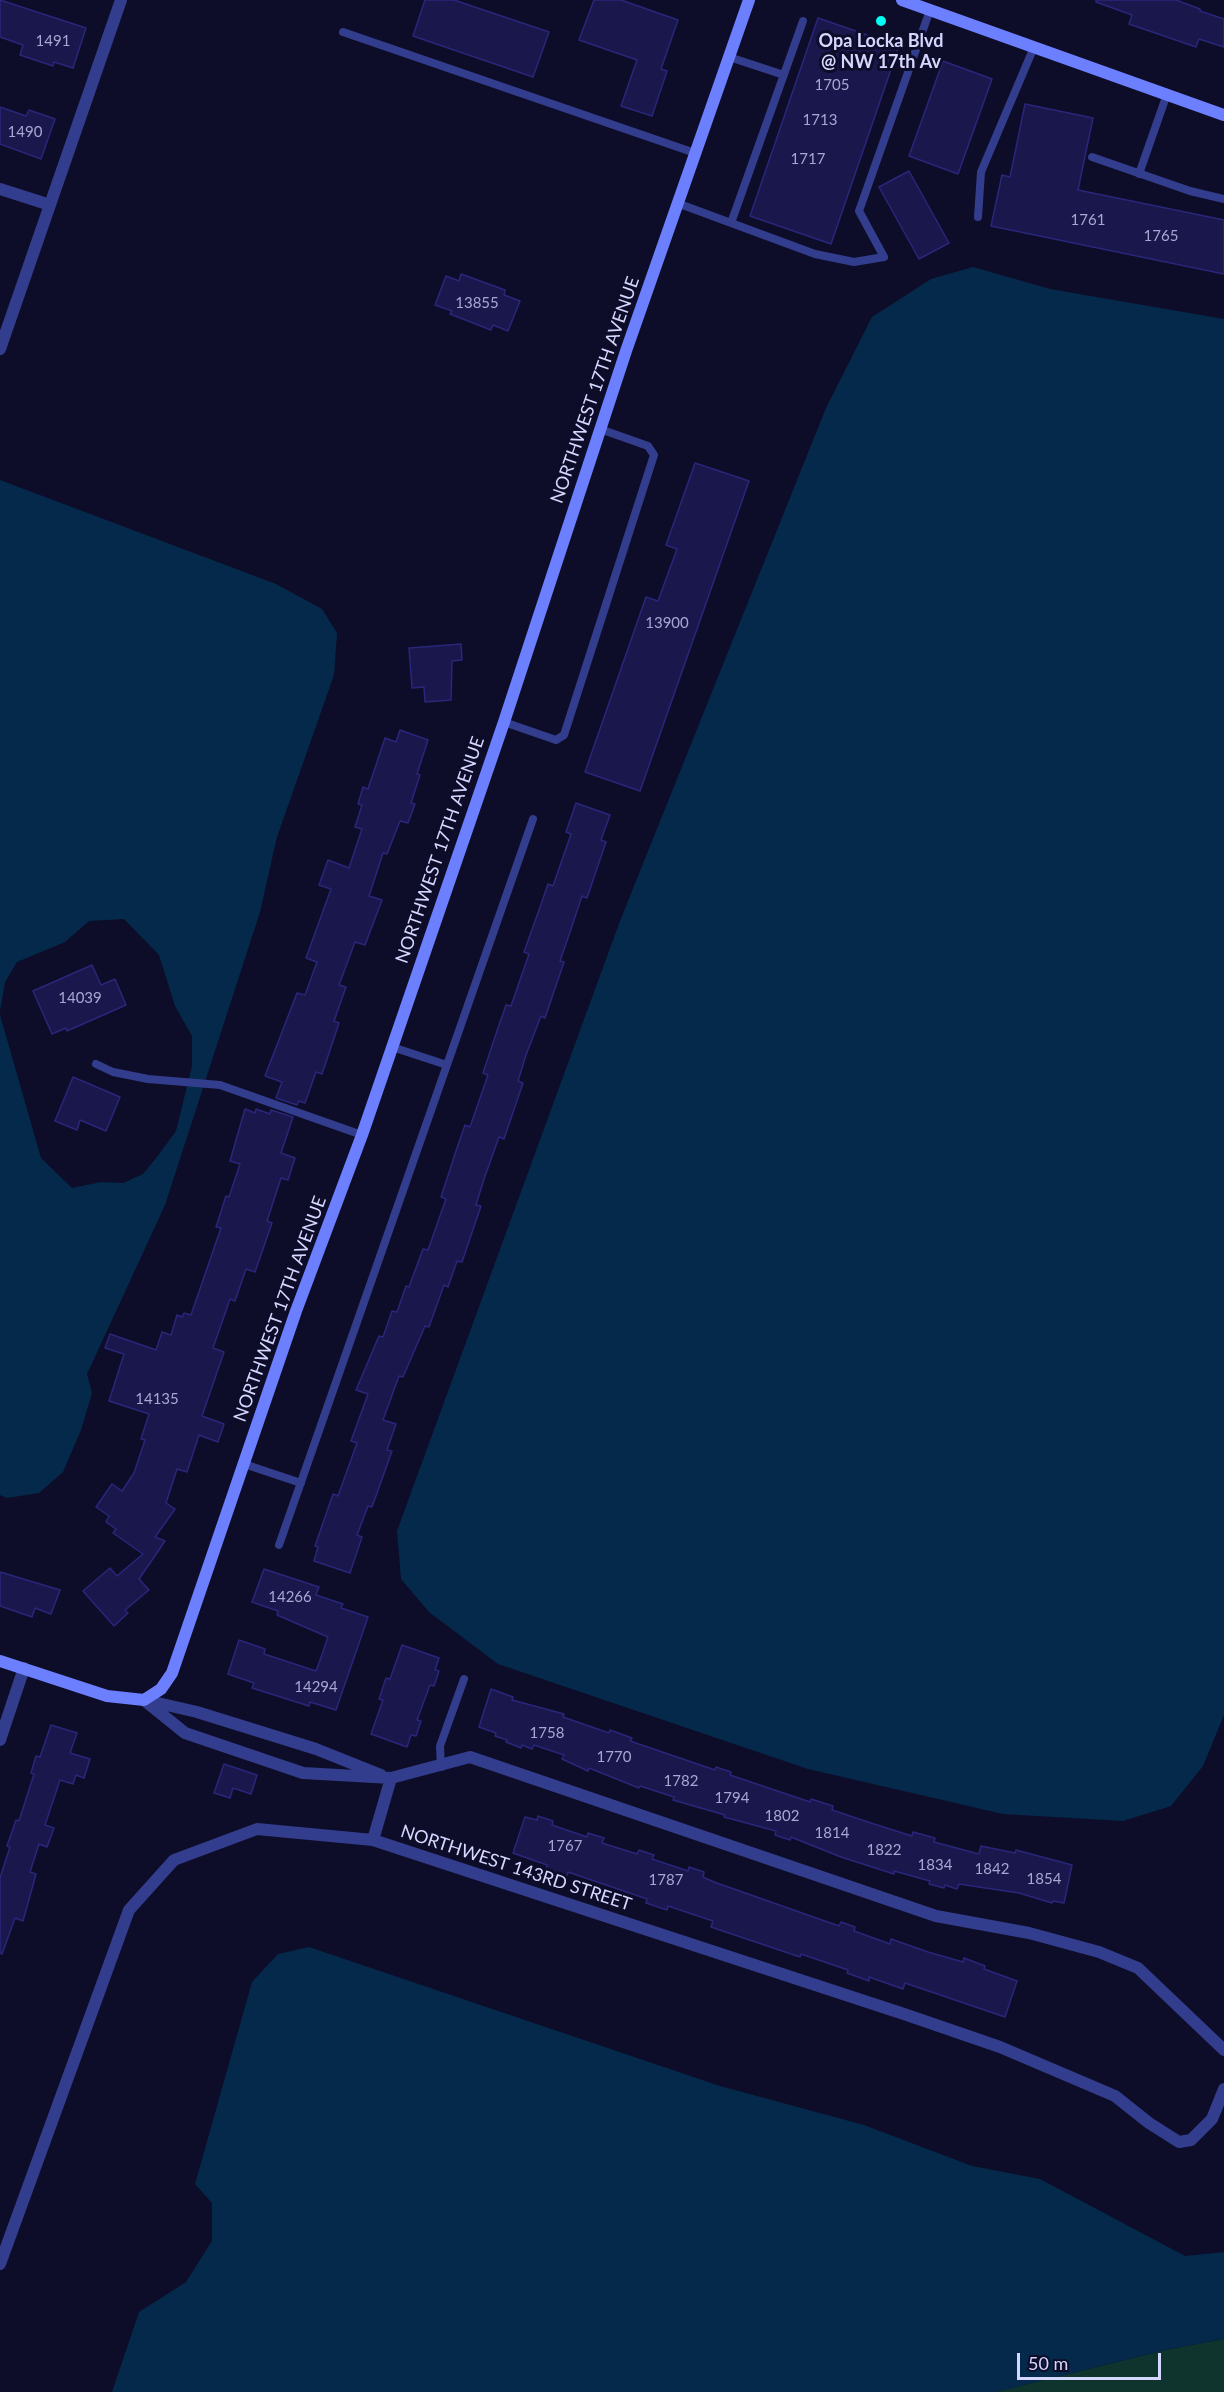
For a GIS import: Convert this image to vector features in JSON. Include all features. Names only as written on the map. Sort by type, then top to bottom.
[{"type":"street","points":[[0,349],[122,0]]},
{"type":"street","name":"NORTHWEST 17TH AVENUE","points":[[144,1700],[161,1689],[172,1673],[296,1311],[362,1135],[504,722],[677,202],[749,0]]},
{"type":"street","points":[[902,0],[1224,115]]},
{"type":"street","points":[[0,189],[50,205]]},
{"type":"street","points":[[0,1661],[107,1696],[144,1700],[198,1712],[306,1746],[391,1778]]},
{"type":"street","points":[[0,1740],[24,1668]]},
{"type":"street","points":[[144,1700],[185,1733],[303,1773],[391,1778],[441,1767],[470,1757],[936,1916],[1029,1933],[1099,1952],[1138,1968],[1224,2050]]},
{"type":"street","points":[[373,1840],[391,1778]]},
{"type":"street","name":"NORTHWEST 143RD STREET","points":[[0,2264],[129,1910],[174,1860],[257,1829],[373,1840],[1000,2047],[1115,2096],[1149,2123],[1179,2142],[1191,2140],[1212,2119],[1224,2089]]},
{"type":"lane","points":[[677,202],[815,254],[854,262],[884,257],[859,211],[930,10]]},
{"type":"lane","points":[[731,223],[803,21]]},
{"type":"lane","points":[[343,32],[695,153]]},
{"type":"lane","points":[[978,217],[981,172],[1034,47]]},
{"type":"lane","points":[[729,57],[784,75]]},
{"type":"lane","points":[[1139,174],[1167,94]]},
{"type":"lane","points":[[1092,157],[1190,191],[1224,199]]},
{"type":"lane","points":[[504,722],[556,740],[564,735],[654,455],[648,446],[600,429]]},
{"type":"lane","points":[[279,1545],[533,819]]},
{"type":"lane","points":[[392,1047],[447,1065]]},
{"type":"lane","points":[[96,1064],[113,1072],[148,1079],[220,1085],[362,1135]]},
{"type":"lane","points":[[244,1464],[301,1483]]},
{"type":"lane","points":[[441,1767],[440,1746],[464,1679]]},
{"type":"green space","points":[[1224,2339],[1224,2392],[995,2392],[1165,2350]]},
{"type":"water","points":[[973,267],[1050,289],[1224,319],[1224,1715],[1203,1766],[1171,1806],[1123,1821],[1003,1814],[808,1769],[498,1664],[429,1612],[401,1579],[397,1531],[620,921],[826,408],[872,317],[931,279]]},
{"type":"water","points":[[0,480],[276,584],[322,609],[337,633],[334,675],[277,837],[260,912],[165,1205],[87,1374],[92,1393],[81,1430],[63,1472],[39,1493],[7,1498],[0,1495],[0,1015],[41,1158],[72,1188],[101,1182],[123,1183],[143,1174],[157,1157],[176,1131],[192,1066],[192,1036],[175,1006],[159,955],[124,919],[89,921],[65,942],[17,962],[5,982],[0,1011]]},
{"type":"water","points":[[309,1947],[720,2086],[864,2125],[972,2166],[1040,2179],[1185,2256],[1224,2252],[1224,2339],[1165,2350],[995,2392],[112,2392],[139,2312],[186,2282],[212,2241],[212,2203],[195,2184],[252,1982],[278,1954]]},
{"type":"building","points":[[0,0],[86,28],[73,68],[54,62],[53,66],[20,55],[23,45],[0,37]]},
{"type":"building","points":[[425,0],[454,0],[549,32],[533,77],[413,36]]},
{"type":"building","points":[[594,0],[621,0],[678,20],[661,69],[667,71],[652,116],[621,106],[637,60],[579,40]]},
{"type":"building","points":[[1096,0],[1176,0],[1224,19],[1224,47],[1199,39],[1196,47],[1129,24],[1132,15],[1096,2]]},
{"type":"building","points":[[818,18],[899,46],[831,244],[750,216]]},
{"type":"building","points":[[943,61],[992,79],[958,174],[909,156]]},
{"type":"building","points":[[1025,104],[1093,118],[1078,190],[1224,220],[1224,274],[991,226],[1002,175],[1010,177]]},
{"type":"building","points":[[0,107],[26,116],[29,110],[55,119],[41,159],[0,144]]},
{"type":"building","points":[[909,171],[949,243],[919,259],[879,187]]},
{"type":"building","points":[[461,274],[505,290],[504,295],[520,301],[508,331],[493,325],[491,330],[450,314],[452,311],[435,305],[446,276],[459,281]]},
{"type":"building","points":[[695,463],[749,481],[640,791],[585,772],[646,597],[658,601],[677,549],[666,545]]},
{"type":"building","points":[[461,644],[462,660],[452,661],[451,700],[425,702],[424,687],[412,688],[409,648]]},
{"type":"building","points":[[400,730],[428,740],[411,803],[415,804],[408,823],[400,821],[387,854],[383,853],[369,896],[382,900],[365,945],[355,942],[339,985],[346,987],[334,1021],[339,1023],[322,1074],[316,1072],[305,1103],[299,1101],[297,1105],[276,1098],[282,1082],[265,1076],[297,993],[305,995],[317,962],[306,958],[331,889],[319,885],[328,860],[349,868],[362,829],[355,827],[362,805],[358,804],[363,787],[368,789],[385,738],[396,742]]},
{"type":"building","points":[[576,803],[610,815],[601,840],[606,842],[587,898],[582,896],[560,961],[564,962],[545,1018],[541,1016],[526,1055],[518,1081],[523,1083],[504,1139],[499,1137],[484,1179],[476,1205],[481,1206],[462,1262],[457,1261],[448,1287],[444,1285],[429,1327],[425,1326],[403,1377],[399,1376],[383,1420],[396,1424],[387,1450],[392,1451],[372,1507],[368,1506],[357,1535],[362,1537],[350,1573],[314,1561],[318,1547],[315,1546],[333,1494],[338,1496],[357,1443],[351,1441],[368,1394],[356,1390],[379,1336],[383,1337],[392,1311],[397,1312],[406,1286],[409,1287],[423,1249],[428,1250],[446,1199],[441,1197],[456,1151],[465,1125],[470,1127],[488,1075],[483,1073],[497,1031],[506,1005],[511,1006],[529,954],[524,952],[548,884],[553,886],[571,834],[566,832]]},
{"type":"building","points":[[92,965],[101,985],[115,979],[126,1005],[67,1031],[66,1028],[52,1034],[33,991]]},
{"type":"building","points":[[73,1077],[120,1097],[106,1131],[80,1120],[77,1130],[55,1121]]},
{"type":"building","points":[[245,1109],[255,1113],[256,1109],[270,1114],[271,1110],[293,1117],[281,1153],[295,1158],[288,1180],[281,1178],[267,1221],[272,1223],[255,1272],[246,1269],[235,1301],[230,1299],[213,1348],[224,1352],[202,1416],[224,1424],[218,1442],[199,1435],[187,1472],[177,1469],[166,1503],[175,1509],[155,1537],[165,1541],[139,1579],[149,1590],[125,1610],[128,1613],[114,1626],[83,1591],[110,1568],[117,1576],[143,1554],[113,1533],[116,1529],[106,1522],[109,1516],[96,1507],[112,1484],[122,1491],[134,1473],[145,1440],[141,1439],[149,1414],[109,1401],[124,1354],[105,1348],[110,1334],[156,1350],[162,1332],[171,1335],[177,1315],[182,1317],[184,1313],[191,1315],[221,1228],[216,1227],[226,1196],[229,1197],[240,1164],[230,1161]]},
{"type":"building","points":[[264,1569],[319,1587],[316,1595],[343,1604],[341,1608],[368,1617],[336,1710],[310,1702],[309,1706],[252,1688],[254,1683],[228,1674],[239,1640],[265,1649],[264,1654],[316,1671],[328,1637],[277,1615],[278,1611],[252,1602]]},
{"type":"building","points":[[0,1572],[60,1590],[51,1614],[35,1608],[32,1617],[0,1606]]},
{"type":"building","points":[[402,1645],[439,1658],[435,1670],[439,1671],[434,1686],[430,1685],[417,1720],[421,1721],[416,1736],[411,1735],[407,1747],[371,1734],[383,1700],[379,1699],[386,1678],[390,1679]]},
{"type":"building","points":[[491,1689],[513,1697],[512,1700],[564,1714],[563,1717],[609,1733],[610,1730],[632,1738],[630,1741],[715,1770],[716,1767],[731,1772],[730,1775],[810,1802],[811,1799],[833,1806],[832,1810],[912,1836],[913,1832],[935,1838],[934,1842],[979,1854],[981,1846],[1015,1853],[1016,1850],[1072,1865],[1064,1903],[1053,1901],[1052,1903],[1019,1893],[959,1884],[957,1889],[945,1885],[944,1888],[929,1884],[930,1881],[894,1871],[894,1874],[841,1857],[791,1837],[790,1840],[775,1835],[776,1831],[673,1800],[674,1797],[640,1786],[639,1788],[589,1768],[588,1771],[562,1759],[564,1755],[534,1745],[532,1749],[522,1745],[521,1748],[495,1736],[496,1733],[479,1727]]},
{"type":"building","points":[[51,1725],[77,1733],[70,1753],[90,1759],[84,1778],[76,1775],[73,1784],[60,1780],[45,1825],[54,1828],[47,1847],[39,1844],[30,1872],[36,1874],[23,1921],[15,1918],[2,1954],[0,1953],[0,1878],[10,1847],[7,1846],[16,1820],[19,1821],[34,1774],[31,1773],[36,1756],[40,1757]]},
{"type":"building","points":[[224,1764],[257,1775],[251,1794],[233,1788],[230,1798],[214,1793]]},
{"type":"building","points":[[538,1816],[553,1821],[552,1825],[587,1837],[588,1833],[604,1838],[602,1843],[637,1854],[639,1850],[654,1855],[652,1859],[688,1871],[689,1867],[704,1872],[703,1877],[714,1882],[839,1926],[841,1922],[855,1927],[854,1931],[890,1944],[891,1939],[928,1952],[963,1962],[964,1958],[985,1966],[984,1969],[1017,1981],[1005,2017],[905,1983],[903,1989],[869,1977],[869,1981],[847,1973],[848,1970],[801,1954],[800,1957],[711,1927],[713,1921],[668,1906],[667,1910],[646,1903],[647,1899],[568,1872],[567,1876],[546,1869],[547,1865],[513,1853],[525,1817],[537,1820]]},
{"type":"place","name":"Opa Locka Blvd @ NW 17th Av","points":[[881,21]]}]
